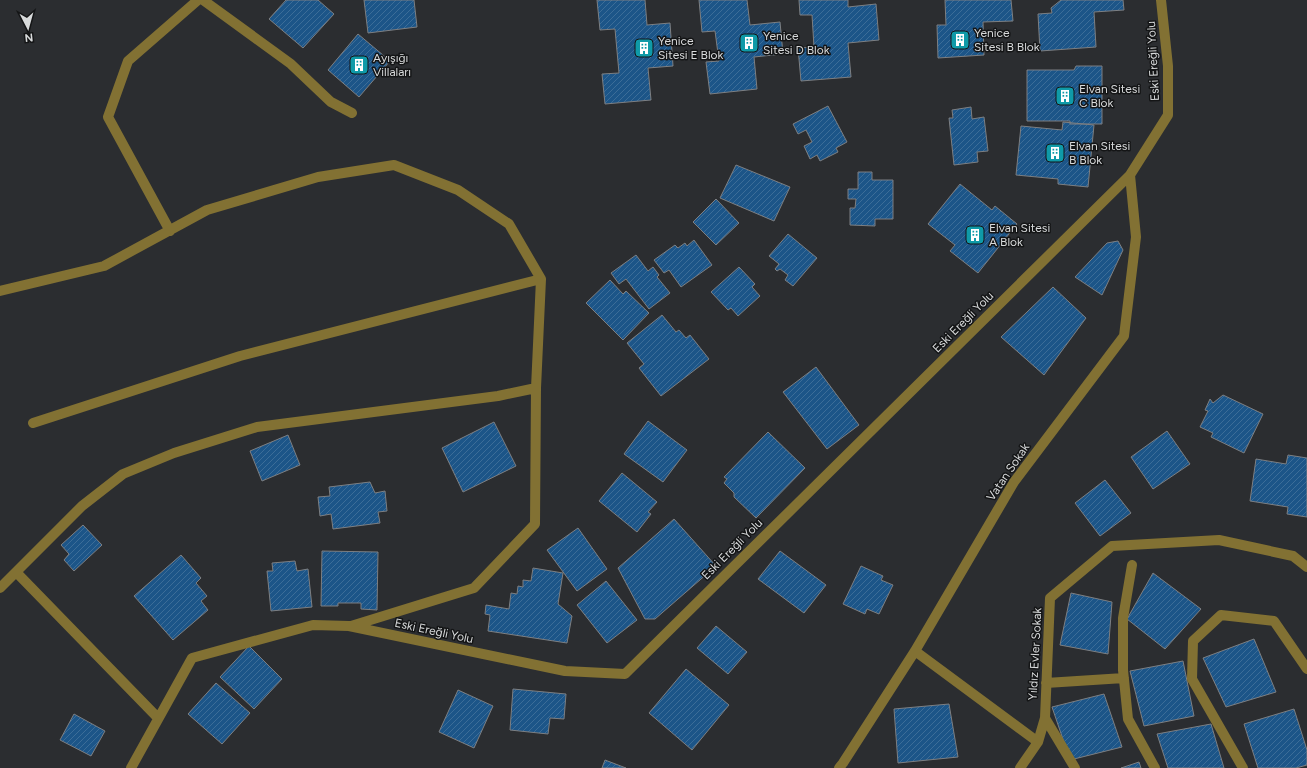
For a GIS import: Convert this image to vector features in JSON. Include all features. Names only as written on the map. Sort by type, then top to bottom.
[{"type":"street","points":[[170,231],[108,117],[128,61],[198,0]]},
{"type":"street","points":[[203,0],[291,64],[331,102],[352,113]]},
{"type":"street","name":"Eski Ereğli Yolu","points":[[131,768],[192,658],[313,625],[349,626],[565,671],[625,674],[1130,175],[1168,115],[1168,66],[1162,0]]},
{"type":"street","points":[[0,291],[104,266],[207,210],[318,177],[394,165],[458,190],[509,224],[541,279],[536,388],[535,524],[474,588],[349,626]]},
{"type":"street","name":"Vatan Sokak","points":[[839,768],[915,651],[1014,482],[1124,336],[1136,237],[1130,175]]},
{"type":"street","points":[[33,423],[240,356],[541,279]]},
{"type":"street","points":[[0,588],[82,506],[123,474],[174,453],[257,426],[498,396],[536,388]]},
{"type":"street","name":"Yıldız Evler Sokak","points":[[1020,768],[1038,742],[1045,718],[1050,598],[1112,546],[1220,540],[1293,556],[1307,567]]},
{"type":"street","points":[[1132,565],[1123,618],[1124,678],[1128,719],[1155,768]]},
{"type":"street","points":[[16,572],[158,718]]},
{"type":"street","points":[[1243,768],[1192,679],[1193,641],[1221,615],[1274,621],[1307,669]]},
{"type":"street","points":[[915,651],[1038,742]]},
{"type":"street","points":[[1046,683],[1124,678]]},
{"type":"street","points":[[1045,718],[1074,768]]},
{"type":"building","points":[[286,0],[318,0],[334,14],[303,48],[269,19]]},
{"type":"building","name":"Ayışığı Villaları","points":[[364,0],[414,0],[417,27],[368,33]]},
{"type":"building","name":"Yenice Sitesi E Blok","points":[[597,0],[645,0],[647,25],[670,23],[673,66],[648,68],[651,100],[605,104],[602,74],[619,73],[615,29],[600,30]]},
{"type":"building","name":"Yenice Sitesi D Blok","points":[[699,0],[747,0],[750,25],[780,22],[783,54],[754,57],[757,89],[710,94],[706,62],[719,61],[715,31],[702,32]]},
{"type":"building","points":[[799,0],[848,0],[848,7],[876,4],[879,40],[848,43],[851,77],[801,81],[798,48],[814,47],[812,15],[800,15]]},
{"type":"building","name":"Yenice Sitesi B Blok","points":[[945,0],[1011,0],[1013,21],[983,22],[984,55],[938,58],[937,25],[946,25]]},
{"type":"building","points":[[1061,0],[1123,0],[1124,10],[1094,12],[1096,47],[1040,51],[1038,14],[1052,13],[1051,8]]},
{"type":"building","name":"Ayışığı Villaları","points":[[358,34],[390,61],[359,97],[328,70]]},
{"type":"building","name":"Elvan Sitesi C Blok","points":[[1076,66],[1102,66],[1102,124],[1070,124],[1070,121],[1027,121],[1027,70],[1074,70]]},
{"type":"building","points":[[828,106],[847,142],[836,148],[838,152],[820,161],[817,155],[810,159],[804,146],[812,142],[806,130],[798,134],[793,124]]},
{"type":"building","points":[[971,107],[972,119],[984,117],[988,151],[977,152],[978,162],[954,165],[949,118],[953,118],[952,110]]},
{"type":"building","name":"Elvan Sitesi B Blok","points":[[1063,122],[1094,125],[1088,187],[1058,184],[1058,179],[1016,175],[1021,126],[1062,130]]},
{"type":"building","points":[[736,165],[790,187],[774,221],[720,198]]},
{"type":"building","points":[[858,172],[872,172],[872,180],[893,180],[893,219],[875,219],[875,226],[850,225],[850,208],[855,208],[856,199],[848,199],[848,189],[858,189]]},
{"type":"building","name":"Elvan Sitesi A Blok","points":[[960,184],[992,210],[995,206],[1017,224],[978,273],[950,251],[955,245],[928,224]]},
{"type":"building","points":[[716,199],[739,223],[716,245],[693,222]]},
{"type":"building","points":[[788,234],[817,258],[793,286],[785,280],[788,275],[780,269],[777,271],[775,269],[779,264],[769,256]]},
{"type":"building","points":[[694,240],[712,265],[681,287],[669,270],[664,273],[654,260],[675,245],[678,248],[685,243],[687,246]]},
{"type":"building","points":[[1118,241],[1123,250],[1102,295],[1075,277],[1107,243]]},
{"type":"building","points":[[636,255],[648,271],[653,267],[659,275],[657,277],[670,293],[649,309],[626,279],[619,284],[611,273]]},
{"type":"building","points":[[739,267],[755,284],[752,287],[760,296],[738,316],[731,308],[728,310],[711,292]]},
{"type":"building","points":[[610,280],[623,294],[626,291],[649,313],[623,340],[586,303]]},
{"type":"building","points":[[1053,287],[1086,318],[1044,375],[1001,337]]},
{"type":"building","points":[[662,315],[676,332],[679,330],[686,338],[690,335],[709,359],[661,396],[639,368],[644,364],[627,343]]},
{"type":"building","points":[[816,367],[859,425],[827,449],[783,392]]},
{"type":"building","points":[[1223,395],[1263,414],[1244,453],[1211,437],[1213,433],[1200,427],[1208,411],[1205,410],[1210,399],[1213,403]]},
{"type":"building","points":[[648,421],[687,450],[663,482],[624,454]]},
{"type":"building","points":[[494,422],[516,466],[463,492],[442,448]]},
{"type":"building","points":[[1167,431],[1190,464],[1153,489],[1131,457]]},
{"type":"building","points":[[768,432],[805,468],[756,518],[734,497],[734,493],[724,483],[727,479],[724,477]]},
{"type":"building","points":[[288,435],[300,465],[262,481],[250,451]]},
{"type":"building","points":[[1288,455],[1307,458],[1307,517],[1287,514],[1288,507],[1250,501],[1256,459],[1286,464]]},
{"type":"building","points":[[622,473],[657,502],[648,512],[651,514],[637,532],[599,501]]},
{"type":"building","points":[[1105,480],[1131,513],[1100,536],[1075,503]]},
{"type":"building","points":[[370,482],[375,493],[385,491],[387,511],[378,512],[380,523],[333,529],[331,514],[320,516],[318,497],[330,496],[329,487]]},
{"type":"building","points":[[674,519],[716,566],[655,619],[645,619],[618,568]]},
{"type":"building","points":[[83,525],[102,545],[74,571],[64,560],[69,554],[61,545]]},
{"type":"building","points":[[578,528],[607,569],[577,591],[547,550]]},
{"type":"building","points":[[322,551],[378,552],[377,610],[361,609],[361,603],[338,603],[338,606],[321,606]]},
{"type":"building","points":[[780,551],[826,585],[804,613],[758,579]]},
{"type":"building","points":[[181,555],[201,578],[196,583],[207,596],[201,601],[208,610],[173,640],[134,596]]},
{"type":"building","points":[[295,561],[297,571],[308,569],[312,607],[271,611],[267,571],[273,571],[272,563]]},
{"type":"building","points":[[861,566],[883,576],[881,580],[893,585],[879,614],[867,609],[865,614],[843,604]]},
{"type":"building","points":[[533,568],[563,573],[558,604],[572,616],[567,643],[488,631],[490,615],[485,614],[486,605],[509,609],[511,593],[517,594],[518,586],[523,587],[523,580],[531,581]]},
{"type":"building","points":[[1153,573],[1201,609],[1165,649],[1127,619]]},
{"type":"building","points":[[606,581],[637,620],[607,643],[577,605]]},
{"type":"building","points":[[1071,593],[1112,602],[1108,654],[1060,645]]},
{"type":"building","points":[[716,626],[747,652],[728,674],[697,648]]},
{"type":"building","points":[[1254,639],[1276,692],[1226,707],[1203,658]]},
{"type":"building","points":[[249,646],[282,679],[254,709],[220,677]]},
{"type":"building","points":[[1183,661],[1194,716],[1144,726],[1130,671]]},
{"type":"building","points":[[686,669],[729,705],[692,750],[649,713]]},
{"type":"building","points":[[216,683],[250,713],[222,744],[188,714]]},
{"type":"building","points":[[513,689],[566,694],[564,719],[550,718],[548,734],[510,730]]},
{"type":"building","points":[[458,690],[493,706],[474,748],[439,732]]},
{"type":"building","points":[[1104,694],[1122,747],[1070,760],[1052,707]]},
{"type":"building","points":[[949,704],[958,757],[898,763],[894,709]]},
{"type":"building","points":[[1294,709],[1307,750],[1307,765],[1296,768],[1258,768],[1244,724]]},
{"type":"building","points":[[74,714],[105,731],[91,756],[60,740]]},
{"type":"building","points":[[1211,724],[1224,768],[1168,768],[1157,734]]},
{"type":"building","points":[[605,760],[626,768],[602,768]]},
{"type":"building","points":[[1139,762],[1141,768],[1121,768]]},
{"type":"place","name":"Yenice Sitesi B Blok","points":[[960,40]]},
{"type":"place","name":"Yenice Sitesi D Blok","points":[[749,43]]},
{"type":"place","name":"Yenice Sitesi E Blok","points":[[644,48]]},
{"type":"place","name":"Ayışığı Villaları","points":[[359,65]]},
{"type":"place","name":"Elvan Sitesi C Blok","points":[[1065,96]]},
{"type":"place","name":"Elvan Sitesi B Blok","points":[[1055,153]]},
{"type":"place","name":"Elvan Sitesi A Blok","points":[[975,235]]}]
